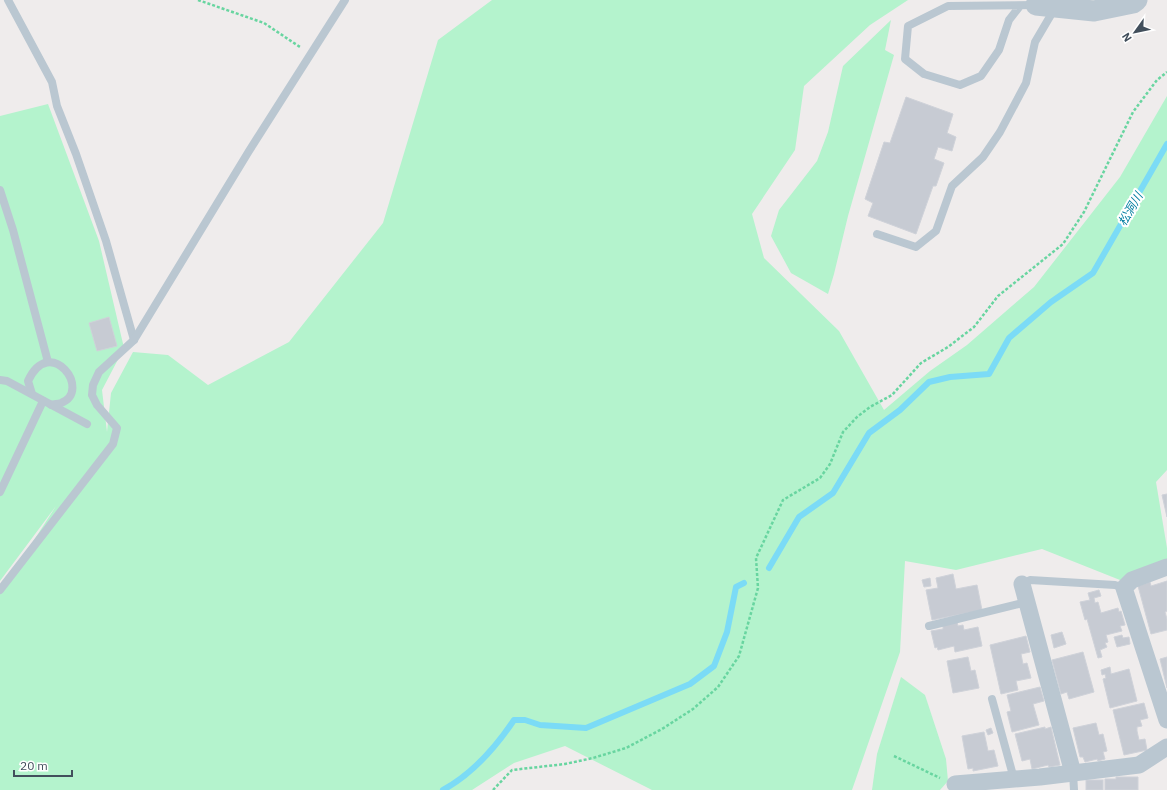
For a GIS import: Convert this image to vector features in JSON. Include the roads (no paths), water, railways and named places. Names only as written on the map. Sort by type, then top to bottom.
[{"type":"street","points":[[1037,6],[1094,11],[1133,3],[1137,0]]},
{"type":"street","points":[[1167,567],[1132,580],[1124,588],[1167,720]]},
{"type":"street","points":[[1022,584],[1073,773]]},
{"type":"street","points":[[954,787],[1140,765],[1167,747]]},
{"type":"lane","points":[[8,0],[52,82],[57,106],[76,154],[106,241],[134,340]]},
{"type":"lane","points":[[0,590],[113,444],[117,428],[97,405],[92,395],[92,385],[99,372],[134,340],[249,151],[344,0]]},
{"type":"lane","points":[[948,6],[1037,6],[1010,20],[999,50],[981,76],[960,85],[924,74],[905,59],[908,26],[948,6]]},
{"type":"lane","points":[[877,234],[916,247],[936,231],[952,186],[983,157],[1000,132],[1026,83],[1035,42],[1037,6]]},
{"type":"lane","points":[[0,190],[13,230],[48,362]]},
{"type":"lane","points":[[32,394],[28,381],[38,366],[48,362],[56,363],[64,367],[69,373],[72,389],[70,396],[62,403],[51,405]]},
{"type":"lane","points":[[0,380],[6,381],[32,394],[87,424]]},
{"type":"lane","points":[[0,492],[43,401]]},
{"type":"lane","points":[[1022,584],[1030,580],[1115,585],[1124,588]]},
{"type":"lane","points":[[929,626],[1027,602]]},
{"type":"lane","points":[[992,699],[1014,779]]},
{"type":"lane","points":[[1073,773],[1074,790]]},
{"type":"waterway","name":"松洞川","points":[[769,568],[799,517],[833,493],[869,433],[900,410],[929,382],[950,377],[989,374],[1009,338],[1051,302],[1093,273],[1167,144]]},
{"type":"waterway","points":[[443,790],[454,784],[483,759],[514,720],[525,720],[540,725],[586,728],[690,684],[714,666],[727,632],[736,587],[744,583]]}]
